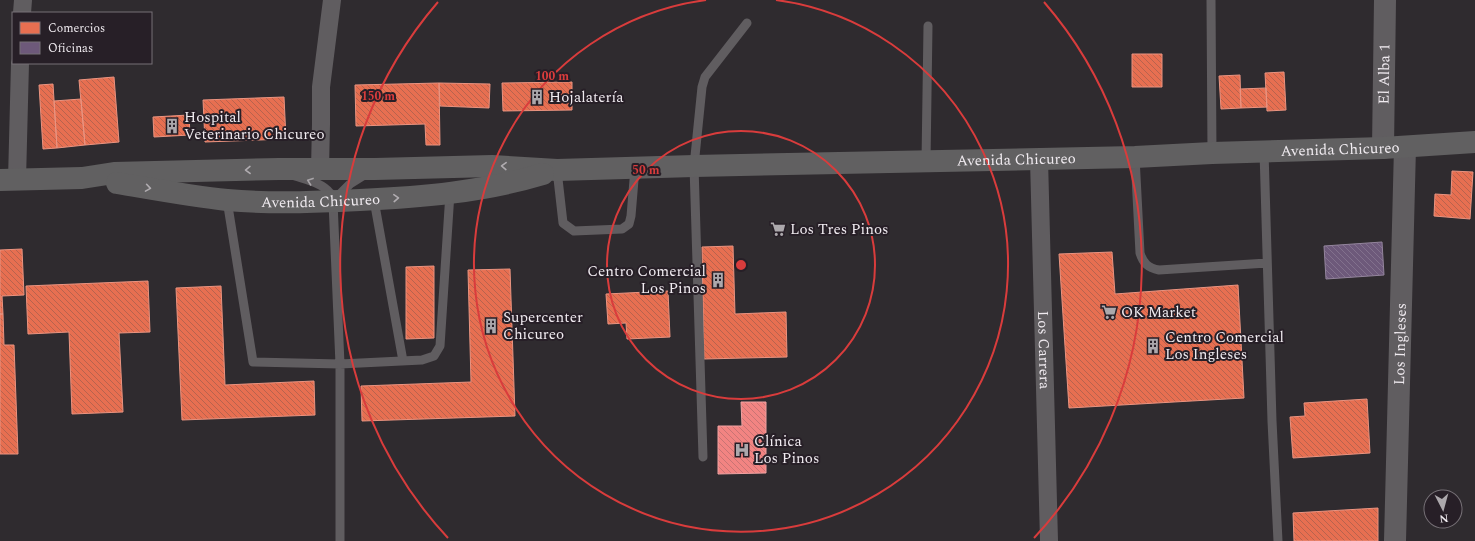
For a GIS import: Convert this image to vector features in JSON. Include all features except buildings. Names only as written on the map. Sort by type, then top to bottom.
[{"type":"main road","name":"Avenida Chicureo","points":[[8,180],[82,178],[114,173],[279,169],[374,169],[492,166],[557,170],[1135,157],[1264,151],[1383,148],[1475,142]]},
{"type":"main road","name":"Avenida Chicureo","points":[[82,178],[227,200],[292,203],[374,200],[450,193],[528,179],[557,170]]},
{"type":"street","points":[[22,0],[22,12]]},
{"type":"street","points":[[320,169],[322,124],[321,87],[332,0]]},
{"type":"street","name":"El Alba 1","points":[[1383,148],[1385,0]]},
{"type":"street","points":[[8,180],[20,64]]},
{"type":"street","name":"Los Ingleses","points":[[1395,541],[1405,147]]},
{"type":"street","name":"Los Carrera","points":[[1039,159],[1049,541]]},
{"type":"lane","points":[[1211,0],[1212,153]]},
{"type":"lane","points":[[703,457],[694,166],[701,94],[706,77],[747,23]]},
{"type":"lane","points":[[926,161],[928,26]]},
{"type":"lane","points":[[1264,151],[1278,541]]},
{"type":"lane","points":[[1135,157],[1140,253],[1146,264],[1152,269],[1159,270],[1267,262]]},
{"type":"lane","points":[[557,170],[563,223],[574,231],[622,229],[629,224],[635,168]]},
{"type":"lane","points":[[279,169],[316,183],[330,193],[333,202],[340,364],[340,541]]},
{"type":"lane","points":[[333,202],[350,184],[374,169]]},
{"type":"lane","points":[[227,200],[253,362],[340,364],[422,360],[434,356],[440,346],[450,193]]},
{"type":"lane","points":[[374,200],[403,361]]},
{"type":"place","name":"Hojalatería","points":[[537,97]]},
{"type":"place","name":"Hospital Veterinario Chicureo","points":[[172,126]]},
{"type":"place","name":"Los Tres Pinos","points":[[778,229]]},
{"type":"place","name":"Centro Comercial Los Pinos","points":[[718,280]]},
{"type":"place","name":"OK Market","points":[[1109,312]]},
{"type":"place","name":"Supercenter Chicureo","points":[[491,326]]},
{"type":"place","name":"Centro Comercial Los Ingleses","points":[[1153,346]]},
{"type":"place","name":"Clínica Los Pinos","points":[[742,450]]}]
